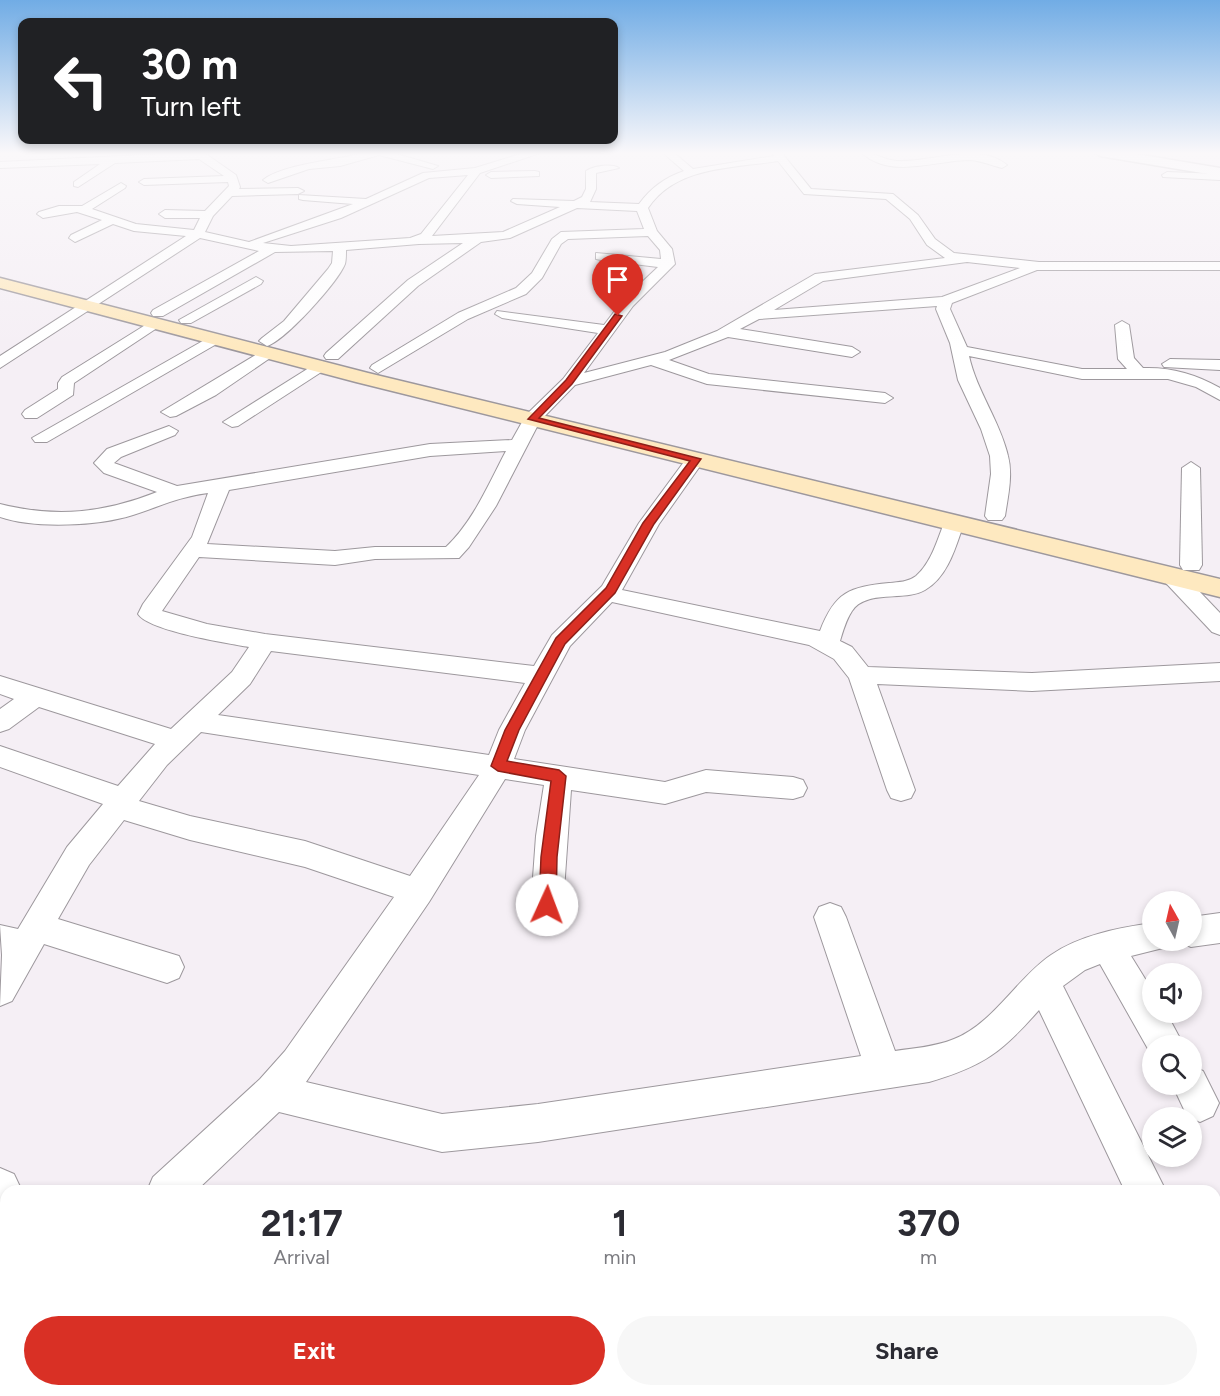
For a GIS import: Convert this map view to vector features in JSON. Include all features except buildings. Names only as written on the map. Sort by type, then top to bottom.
[{"type":"main road","points":[[0,272],[92,302]]},
{"type":"main road","points":[[0,283],[156,318],[215,339],[267,347]]},
{"type":"main road","points":[[156,318],[186,320],[267,347],[537,414],[995,516],[1181,570],[1220,588]]},
{"type":"main road","points":[[326,362],[378,368],[696,459],[954,523],[1181,570],[1220,572]]},
{"type":"street","points":[[108,217],[141,228],[198,234],[245,246],[271,249],[340,249],[420,240],[477,239],[515,232],[548,217]]},
{"type":"street","points":[[0,363],[198,234],[207,217]]},
{"type":"street","points":[[245,246],[333,217]]},
{"type":"street","points":[[420,240],[440,217]]},
{"type":"street","points":[[645,217],[651,232],[666,249],[668,264]]},
{"type":"street","points":[[914,217],[931,242],[951,256],[1039,266],[1220,266]]},
{"type":"street","points":[[75,238],[114,219]]},
{"type":"street","points":[[378,368],[463,316],[521,291],[537,275],[556,242],[565,236],[651,232]]},
{"type":"street","points":[[232,422],[326,362],[413,283],[477,239]]},
{"type":"street","points":[[31,414],[67,391],[68,380],[156,318],[271,249]]},
{"type":"street","points":[[170,412],[225,382],[267,347],[333,272],[339,263],[340,249]]},
{"type":"street","points":[[601,256],[668,264]]},
{"type":"street","points":[[569,382],[652,360],[728,332],[820,277],[972,259]]},
{"type":"street","points":[[194,550],[334,558],[375,553],[451,553],[462,543],[486,506],[506,471],[517,445],[537,414],[569,382],[628,303],[668,264]]},
{"type":"street","points":[[756,316],[946,301],[1039,266]]},
{"type":"street","points":[[186,320],[256,281]]},
{"type":"street","points":[[946,301],[944,313],[959,350],[966,380],[990,429],[999,456],[1001,474],[995,516]]},
{"type":"street","points":[[502,314],[542,322],[607,330]]},
{"type":"street","points":[[1122,325],[1126,360],[1131,370]]},
{"type":"street","points":[[728,332],[852,352]]},
{"type":"street","points":[[41,438],[215,339]]},
{"type":"street","points":[[959,350],[1081,373],[1131,370],[1176,374],[1204,384],[1220,395]]},
{"type":"street","points":[[652,360],[707,379],[885,398]]},
{"type":"street","points":[[1131,370],[1157,363],[1220,365]]},
{"type":"street","points":[[169,431],[114,453],[103,463],[111,470],[175,492]]},
{"type":"street","points":[[0,510],[17,516],[36,518],[103,515],[126,511],[175,492],[420,452],[517,445]]},
{"type":"street","points":[[173,1185],[273,1092],[315,1042],[476,805],[498,766],[512,730],[560,641],[607,594],[649,523],[696,459]]},
{"type":"street","points":[[1191,468],[1181,570],[1220,627]]},
{"type":"street","points":[[222,486],[194,550],[157,599],[150,614],[206,632],[265,642],[541,676]]},
{"type":"street","points":[[827,643],[840,610],[855,594],[904,589],[923,581],[940,558],[954,523]]},
{"type":"street","points":[[607,594],[816,638],[843,653],[861,675],[901,790]]},
{"type":"street","points":[[0,990],[20,937],[78,856],[120,803],[185,731],[241,678],[265,642]]},
{"type":"street","points":[[861,675],[1032,682],[1220,672]]},
{"type":"street","points":[[0,685],[35,697],[185,731],[498,766],[665,793],[706,781],[793,788]]},
{"type":"street","points":[[0,722],[35,697]]},
{"type":"street","points":[[0,756],[190,828],[305,854],[418,892]]},
{"type":"street","points":[[547,905],[550,846],[559,776]]},
{"type":"street","points":[[830,917],[884,1071]]},
{"type":"street","points":[[1202,930],[1220,928]]},
{"type":"street","points":[[20,937],[167,967]]},
{"type":"street","points":[[273,1092],[442,1134],[538,1123],[929,1064],[967,1052],[988,1038],[1043,982],[1066,964],[1108,947],[1142,940]]},
{"type":"street","points":[[1108,947],[1160,1035]]},
{"type":"street","points":[[1043,982],[1143,1185]]},
{"type":"route","points":[[547,905],[549,857],[559,776],[498,766],[512,730],[560,641],[611,590],[649,523],[696,459],[532,419],[569,382],[618,316]]}]
